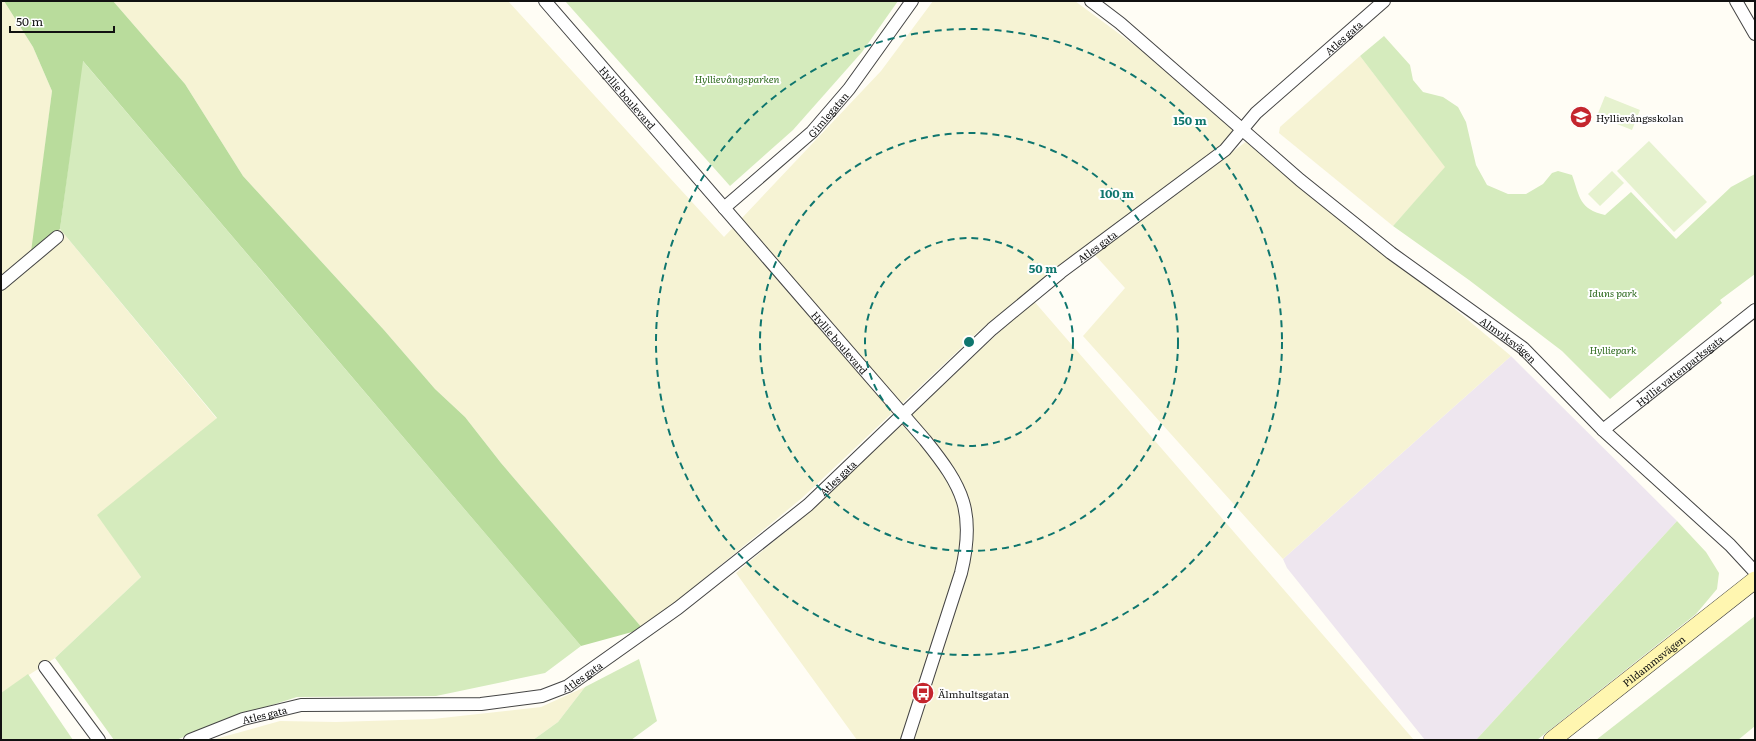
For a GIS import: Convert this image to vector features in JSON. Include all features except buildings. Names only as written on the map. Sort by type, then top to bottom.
[{"type":"main road","name":"Pildammsvägen","points":[[1552,740],[1755,580]]},
{"type":"street","name":"Hyllie boulevard","points":[[545,1],[944,463],[957,484],[964,504],[968,529],[967,550],[961,573],[907,740]]},
{"type":"street","name":"Gimlegatan","points":[[724,208],[812,132],[849,89],[912,1]]},
{"type":"street","name":"Almviksvägen","points":[[1091,1],[1120,23],[1300,180],[1391,253],[1523,348],[1603,430],[1730,545],[1755,572]]},
{"type":"street","name":"Atles gata","points":[[190,740],[243,719],[301,705],[481,704],[542,696],[568,686],[678,608],[808,505],[992,330],[1055,276],[1225,150],[1256,113],[1384,1]]},
{"type":"street","points":[[1736,1],[1755,34]]},
{"type":"street","points":[[1,284],[57,237]]},
{"type":"street","name":"Hyllie vattenparksgata","points":[[1603,430],[1755,310]]},
{"type":"street","points":[[45,667],[99,740]]},
{"type":"shaded area","points":[[1,1],[4,1],[33,47],[52,91],[32,251],[60,229],[217,419],[98,515],[141,577],[55,658],[1,693]]},
{"type":"shaded area","points":[[113,1],[508,1],[724,237],[881,71],[933,1],[1075,1],[1230,116],[1236,129],[1229,145],[1091,242],[980,330],[802,498],[643,629],[501,463],[465,417],[435,389],[384,330],[243,176],[185,84]]},
{"type":"shaded area","points":[[1360,56],[1446,167],[1393,226],[1279,133],[1280,127]]},
{"type":"shaded area","points":[[1247,141],[1258,144],[1511,356],[1283,559],[1083,336],[1125,288],[1094,254]]},
{"type":"shaded area","points":[[1033,300],[1414,740],[857,740],[736,573],[803,517]]},
{"type":"shaded area","points":[[1511,356],[1677,521],[1476,740],[1425,740],[1287,568],[1283,559]]},
{"type":"shaded area","points":[[585,687],[558,722],[533,740],[212,740],[280,721],[336,722],[433,719],[541,707]]},
{"type":"green space","points":[[4,1],[113,1],[185,84],[243,176],[384,330],[435,389],[465,417],[501,463],[643,629],[581,646],[83,61],[60,229],[31,252],[52,91],[33,47]]},
{"type":"green space","name":"Hyllievångsparken","points":[[565,1],[898,1],[862,52],[793,130],[730,186]]},
{"type":"green space","name":"Iduns park","points":[[1384,36],[1410,65],[1413,80],[1423,92],[1443,97],[1458,107],[1466,122],[1476,165],[1487,185],[1508,194],[1526,194],[1543,184],[1552,173],[1558,171],[1572,175],[1579,196],[1585,206],[1605,215],[1631,192],[1676,239],[1731,187],[1755,174],[1755,274],[1720,300],[1722,303],[1610,399],[1562,351],[1469,280],[1393,226],[1445,167],[1360,56]]},
{"type":"green space","points":[[82,60],[581,646],[545,673],[436,696],[297,697],[234,717],[176,740],[114,740],[55,658],[141,577],[97,515],[217,418],[60,229]]},
{"type":"green space","points":[[1605,96],[1640,110],[1632,130],[1597,116]]},
{"type":"green space","points":[[1649,141],[1707,202],[1674,232],[1617,171]]},
{"type":"green space","points":[[1612,171],[1624,183],[1600,206],[1588,194]]},
{"type":"green space","points":[[1677,521],[1706,552],[1719,573],[1717,589],[1696,614],[1537,740],[1476,740]]},
{"type":"green space","points":[[1755,616],[1755,726],[1738,740],[1596,740]]},
{"type":"green space","points":[[639,659],[657,721],[631,740],[533,740],[558,722],[585,687]]},
{"type":"green space","points":[[28,674],[73,740],[1,740],[1,693]]},
{"type":"place","name":"Hyllievångsskolan","points":[[1581,117]]},
{"type":"place","name":"Älmhultsgatan","points":[[923,693]]},
{"type":"park label","name":"Hylliepark","points":[[1613,349]]}]
